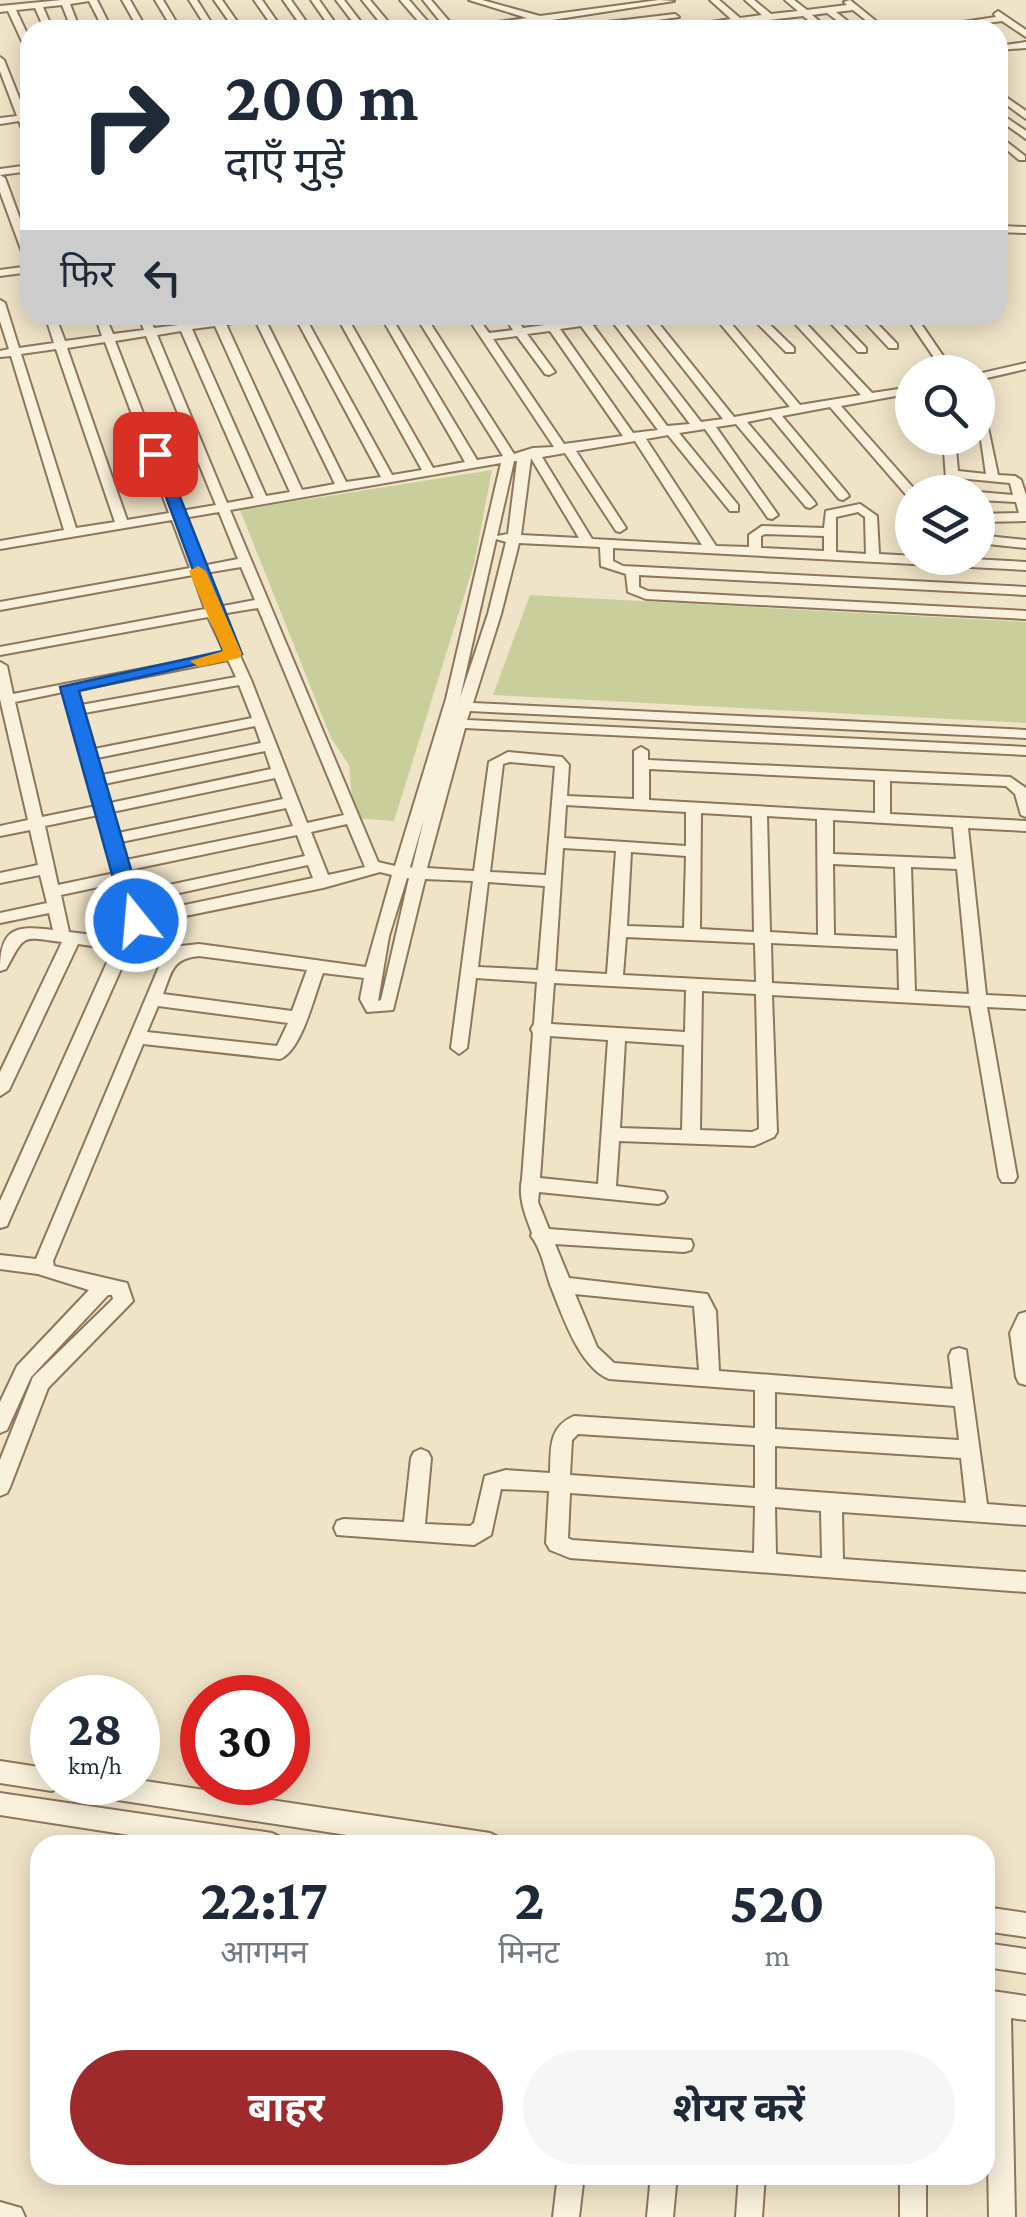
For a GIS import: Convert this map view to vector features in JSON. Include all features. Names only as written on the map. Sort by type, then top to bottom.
[{"type":"street","points":[[20,34],[5,9],[86,0]]},
{"type":"street","points":[[340,0],[355,20]]},
{"type":"street","points":[[366,0],[383,20]]},
{"type":"street","points":[[404,0],[422,20]]},
{"type":"street","points":[[427,0],[446,20]]},
{"type":"street","points":[[475,0],[553,20]]},
{"type":"street","points":[[489,4],[524,0]]},
{"type":"street","points":[[714,0],[737,20]]},
{"type":"street","points":[[749,0],[769,17]]},
{"type":"street","points":[[788,0],[814,20]]},
{"type":"street","points":[[816,0],[842,20]]},
{"type":"street","points":[[845,0],[871,20]]},
{"type":"street","points":[[534,20],[621,3],[670,1],[690,20]]},
{"type":"street","points":[[621,3],[640,20],[686,16]]},
{"type":"street","points":[[746,20],[855,7]]},
{"type":"street","points":[[976,20],[1001,16],[1006,20]]},
{"type":"street","points":[[1008,21],[1026,34]]},
{"type":"street","points":[[1008,27],[1014,26]]},
{"type":"street","points":[[0,60],[10,83]]},
{"type":"street","points":[[1008,146],[1022,158]]},
{"type":"street","points":[[0,175],[20,232]]},
{"type":"street","points":[[0,304],[71,533]]},
{"type":"street","points":[[54,325],[122,524]]},
{"type":"street","points":[[104,325],[213,612],[244,680],[323,883]]},
{"type":"street","points":[[147,325],[375,866]]},
{"type":"street","points":[[0,354],[150,332],[171,325]]},
{"type":"street","points":[[185,325],[262,499]]},
{"type":"street","points":[[221,325],[297,493]]},
{"type":"street","points":[[266,325],[342,486]]},
{"type":"street","points":[[304,325],[388,478]]},
{"type":"street","points":[[347,325],[428,471]]},
{"type":"street","points":[[391,325],[472,463]]},
{"type":"street","points":[[427,325],[588,543]]},
{"type":"street","points":[[478,325],[620,528]]},
{"type":"street","points":[[515,325],[549,372]]},
{"type":"street","points":[[487,337],[560,325]]},
{"type":"street","points":[[587,325],[666,430],[734,508]]},
{"type":"street","points":[[621,325],[772,514]]},
{"type":"street","points":[[654,325],[810,504]]},
{"type":"street","points":[[726,325],[798,410]]},
{"type":"street","points":[[764,325],[790,350]]},
{"type":"street","points":[[802,325],[870,397]]},
{"type":"street","points":[[838,325],[862,350]]},
{"type":"street","points":[[873,325],[893,346]]},
{"type":"street","points":[[918,325],[939,355]]},
{"type":"street","points":[[553,327],[712,550]]},
{"type":"street","points":[[934,346],[947,355]]},
{"type":"street","points":[[995,372],[1026,366]]},
{"type":"street","points":[[0,545],[895,393]]},
{"type":"street","points":[[832,404],[895,475]]},
{"type":"street","points":[[774,413],[843,496]]},
{"type":"street","points":[[522,454],[490,538],[454,715],[420,874],[390,1000],[380,1008],[368,1004],[400,872],[454,715],[513,539],[523,494],[522,454]]},
{"type":"street","points":[[950,455],[952,474],[972,475]]},
{"type":"street","points":[[995,477],[1015,480],[1025,518],[995,518]]},
{"type":"street","points":[[995,497],[1022,499]]},
{"type":"street","points":[[830,557],[832,511],[864,510],[871,516],[873,560]]},
{"type":"street","points":[[755,552],[755,535],[762,530],[830,532]]},
{"type":"street","points":[[490,538],[895,560]]},
{"type":"street","points":[[995,541],[1026,544]]},
{"type":"street","points":[[606,544],[609,566],[632,570],[1026,592]]},
{"type":"street","points":[[0,606],[246,562]]},
{"type":"street","points":[[995,565],[1026,566]]},
{"type":"street","points":[[632,570],[632,589],[639,594],[1026,616]]},
{"type":"street","points":[[963,575],[965,614]]},
{"type":"street","points":[[832,606],[833,581]]},
{"type":"street","points":[[0,651],[261,603]]},
{"type":"street","points":[[7,699],[233,654]]},
{"type":"street","points":[[0,666],[7,699],[8,736],[68,936],[0,1090]]},
{"type":"street","points":[[76,710],[244,680]]},
{"type":"street","points":[[69,687],[134,918],[141,922],[323,883],[371,872],[375,866]]},
{"type":"street","points":[[454,715],[1026,734]]},
{"type":"street","points":[[454,715],[1026,751]]},
{"type":"street","points":[[88,755],[260,721]]},
{"type":"street","points":[[94,781],[269,746]]},
{"type":"street","points":[[642,805],[641,758],[1010,782],[1022,792],[1026,812]]},
{"type":"street","points":[[459,1048],[497,759],[560,762],[528,1184],[540,1236],[599,1366],[610,1370],[964,1398]]},
{"type":"street","points":[[0,830],[280,772]]},
{"type":"street","points":[[882,776],[883,818]]},
{"type":"street","points":[[559,800],[1026,826]]},
{"type":"street","points":[[111,838],[292,802]]},
{"type":"street","points":[[692,933],[694,808]]},
{"type":"street","points":[[610,1134],[754,1140],[768,1132],[759,812]]},
{"type":"street","points":[[824,815],[826,940]]},
{"type":"street","points":[[0,918],[120,872],[354,818]]},
{"type":"street","points":[[960,822],[978,1001],[1008,1177]]},
{"type":"street","points":[[555,842],[694,851]]},
{"type":"street","points":[[615,979],[624,847]]},
{"type":"street","points":[[128,899],[314,859]]},
{"type":"street","points":[[825,859],[964,864]]},
{"type":"street","points":[[903,861],[907,997]]},
{"type":"street","points":[[375,866],[420,874],[552,881]]},
{"type":"street","points":[[0,878],[46,868]]},
{"type":"street","points":[[619,931],[906,944]]},
{"type":"street","points":[[0,965],[18,934],[68,936],[374,974]]},
{"type":"street","points":[[0,1221],[124,943]]},
{"type":"street","points":[[44,1267],[169,960],[181,952]]},
{"type":"street","points":[[137,1038],[274,1054],[287,1046],[317,966]]},
{"type":"street","points":[[467,972],[1026,1003]]},
{"type":"street","points":[[692,1137],[694,983]]},
{"type":"street","points":[[153,999],[298,1018]]},
{"type":"street","points":[[539,1028],[693,1039]]},
{"type":"street","points":[[607,1190],[616,1034]]},
{"type":"street","points":[[528,1184],[658,1196]]},
{"type":"street","points":[[540,1236],[684,1244]]},
{"type":"street","points":[[0,1262],[44,1267],[104,1287],[120,1288],[124,1302],[40,1384],[0,1487]]},
{"type":"street","points":[[560,1285],[700,1299],[706,1310],[708,1378]]},
{"type":"street","points":[[0,1424],[24,1372],[104,1287]]},
{"type":"street","points":[[1026,1320],[1020,1333],[1026,1376]]},
{"type":"street","points":[[959,1356],[978,1512]]},
{"type":"street","points":[[765,1383],[765,1563]]},
{"type":"street","points":[[971,1450],[574,1425],[563,1431],[556,1537],[562,1547],[1026,1582]]},
{"type":"street","points":[[414,1531],[421,1458]]},
{"type":"street","points":[[344,1528],[474,1536],[484,1528],[492,1482],[506,1479],[1026,1516]]},
{"type":"street","points":[[831,1503],[833,1568]]},
{"type":"street","points":[[0,1772],[30,1777]]},
{"type":"street","points":[[160,1795],[424,1835]]},
{"type":"street","points":[[0,1804],[206,1835]]},
{"type":"street","points":[[995,1920],[1026,1925]]},
{"type":"street","points":[[995,1957],[1026,1962]]},
{"type":"street","points":[[995,2004],[1026,2008]]},
{"type":"street","points":[[995,2132],[1002,2217]]},
{"type":"street","points":[[566,2217],[570,2185]]},
{"type":"street","points":[[660,2217],[663,2185]]},
{"type":"street","points":[[749,2217],[751,2185]]},
{"type":"street","points":[[912,2217],[913,2185]]},
{"type":"street","points":[[0,2215],[12,2217]]},
{"type":"green space","points":[[492,470],[474,564],[394,821],[354,818],[349,765],[331,738],[240,510]]},
{"type":"green space","points":[[530,595],[1026,622],[1026,723],[493,695]]},
{"type":"slow traffic","points":[[198,571],[233,654],[199,661]]},
{"type":"route","points":[[136,921],[69,687],[233,654],[213,612],[155,454]]}]
